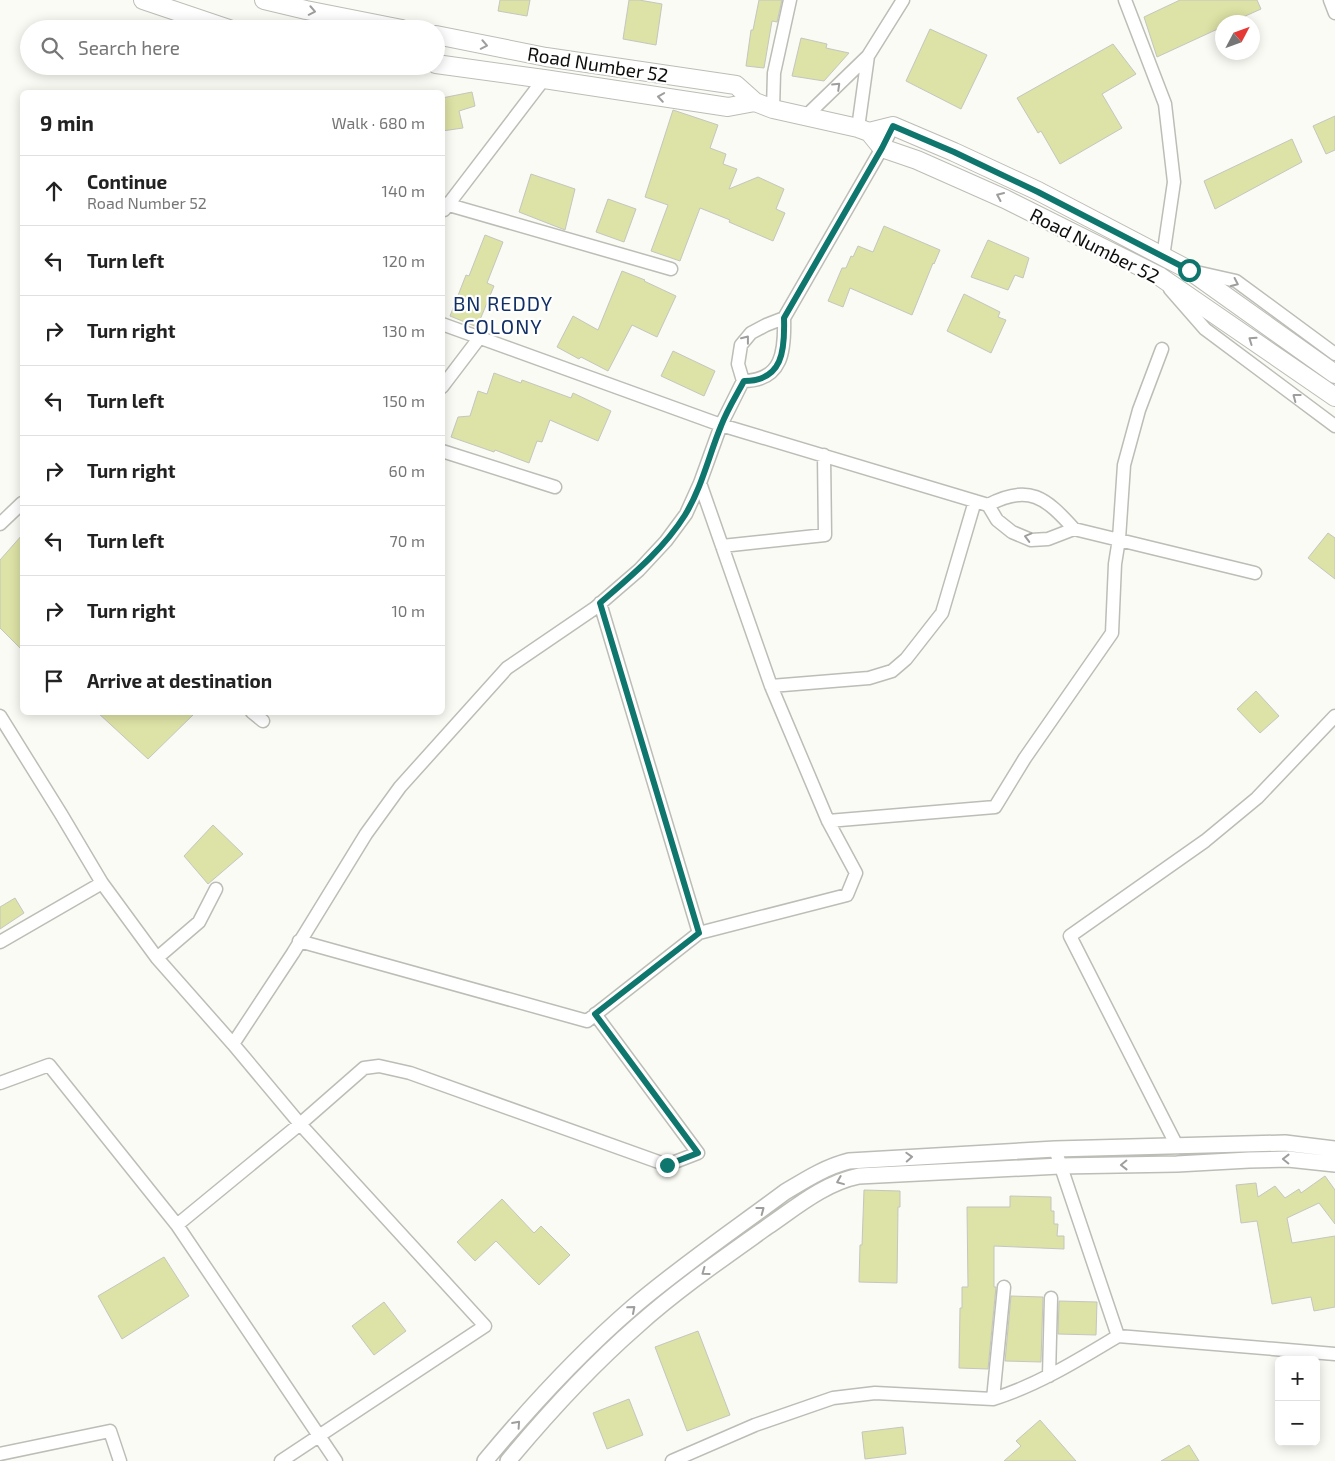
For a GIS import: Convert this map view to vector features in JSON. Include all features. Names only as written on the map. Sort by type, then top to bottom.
[{"type":"main road","points":[[143,0],[202,20]]},
{"type":"main road","points":[[264,0],[357,20]]},
{"type":"main road","name":"Road Number 52","points":[[445,37],[546,57],[736,85],[755,102],[773,109],[864,130],[893,126],[954,152],[1038,192],[1189,270],[1335,374]]},
{"type":"main road","name":"Road Number 52","points":[[445,65],[728,107],[755,102]]},
{"type":"main road","points":[[864,130],[882,148]]},
{"type":"main road","name":"Road Number 52","points":[[882,148],[917,160],[1005,199],[1159,276],[1335,397]]},
{"type":"street","points":[[773,109],[774,73],[790,0]]},
{"type":"street","points":[[806,116],[868,56],[904,0]]},
{"type":"street","points":[[1125,0],[1166,104],[1174,182],[1163,257]]},
{"type":"street","points":[[1330,0],[1335,14]]},
{"type":"street","points":[[864,130],[868,56]]},
{"type":"street","points":[[445,206],[544,79]]},
{"type":"street","points":[[744,381],[754,381],[766,376],[777,367],[782,356],[785,339],[784,318],[893,126]]},
{"type":"street","points":[[445,207],[671,269]]},
{"type":"street","points":[[1189,270],[1236,282],[1335,354]]},
{"type":"street","points":[[1159,276],[1204,329],[1335,426]]},
{"type":"street","points":[[234,1044],[366,834],[400,787],[507,668],[600,603],[639,570],[666,541],[686,514],[700,483],[721,425],[744,381],[738,364],[741,345],[751,333],[784,318]]},
{"type":"street","points":[[445,325],[721,425],[975,500],[988,505],[997,520],[1012,532],[1031,540],[1048,539],[1074,529],[1255,573]]},
{"type":"street","points":[[445,383],[480,338]]},
{"type":"street","points":[[828,821],[995,806],[1025,758],[1112,633],[1115,564],[1124,465],[1139,410],[1162,349]]},
{"type":"street","points":[[445,453],[555,488]]},
{"type":"street","points":[[722,546],[826,535],[824,456]]},
{"type":"street","points":[[299,941],[587,1021],[699,933],[847,895],[856,873],[828,821],[771,686],[700,483]]},
{"type":"street","points":[[988,505],[999,499],[1016,494],[1036,496],[1056,509],[1074,529]]},
{"type":"street","points":[[771,686],[869,678],[892,670],[906,659],[942,613],[975,500]]},
{"type":"street","points":[[0,524],[20,505]]},
{"type":"street","points":[[600,603],[699,933]]},
{"type":"street","points":[[255,715],[262,721]]},
{"type":"street","points":[[0,716],[102,883],[157,958],[234,1044],[300,1124],[485,1326],[281,1461]]},
{"type":"street","points":[[1177,1146],[1070,936],[1205,841],[1257,798],[1335,716]]},
{"type":"street","points":[[0,942],[102,883]]},
{"type":"street","points":[[157,958],[199,922],[216,889]]},
{"type":"street","points":[[177,1225],[300,1124],[364,1068],[379,1066],[410,1073],[667,1165],[698,1153],[595,1014]]},
{"type":"street","points":[[0,1083],[49,1065],[177,1225],[336,1461]]},
{"type":"street","points":[[485,1461],[556,1382],[632,1308],[662,1283],[778,1197],[812,1176],[838,1164],[849,1161],[1054,1150],[1177,1146],[1285,1143],[1335,1149]]},
{"type":"street","points":[[1054,1150],[1118,1336]]},
{"type":"street","points":[[508,1461],[562,1399],[604,1355],[680,1290],[804,1202],[846,1179],[859,1176],[1060,1166],[1177,1164],[1288,1159],[1335,1164]]},
{"type":"street","points":[[993,1399],[1004,1287]]},
{"type":"street","points":[[1048,1376],[1051,1298]]},
{"type":"street","points":[[672,1461],[756,1425],[833,1398],[875,1393],[993,1399],[1048,1376],[1118,1336],[1335,1354]]},
{"type":"street","points":[[0,1454],[110,1431],[120,1461]]},
{"type":"building","points":[[500,0],[530,0],[527,16],[498,11]]},
{"type":"building","points":[[629,0],[662,4],[656,45],[623,39]]},
{"type":"building","points":[[759,0],[782,0],[777,22],[772,21],[764,68],[746,66],[751,30],[753,30]]},
{"type":"building","points":[[1180,0],[1257,0],[1261,9],[1248,15],[1215,15],[1215,30],[1157,57],[1144,17]]},
{"type":"building","points":[[930,29],[987,55],[961,109],[906,81]]},
{"type":"building","points":[[801,38],[827,44],[826,48],[849,53],[824,81],[792,76]]},
{"type":"building","points":[[1113,44],[1136,74],[1102,94],[1122,128],[1060,164],[1041,131],[1038,133],[1017,98]]},
{"type":"building","points":[[472,92],[475,106],[459,111],[463,128],[445,131],[445,97]]},
{"type":"building","points":[[673,110],[718,125],[710,148],[726,154],[723,164],[737,169],[729,189],[758,177],[784,189],[776,209],[785,213],[773,241],[700,208],[680,261],[651,251],[668,205],[645,197]]},
{"type":"building","points":[[1335,116],[1335,150],[1326,154],[1313,126]]},
{"type":"building","points":[[1292,139],[1302,162],[1215,209],[1204,181]]},
{"type":"building","points":[[531,174],[575,189],[565,230],[519,212]]},
{"type":"building","points":[[608,199],[636,209],[624,242],[596,232]]},
{"type":"building","points":[[884,226],[940,250],[912,315],[850,288],[843,307],[828,301],[842,268],[846,268],[858,246],[873,252]]},
{"type":"building","points":[[485,235],[503,242],[487,283],[494,286],[477,327],[450,316],[466,275],[469,276]]},
{"type":"building","points":[[988,240],[1029,258],[1023,278],[1015,275],[1008,290],[971,277]]},
{"type":"building","points":[[622,271],[676,296],[657,337],[632,325],[608,371],[557,347],[573,316],[598,330]]},
{"type":"building","points":[[964,294],[1000,312],[998,317],[1006,320],[991,353],[947,331]]},
{"type":"building","points":[[673,351],[715,371],[704,396],[661,376]]},
{"type":"building","points":[[494,373],[521,383],[522,380],[571,398],[573,393],[611,411],[598,441],[550,420],[542,442],[537,441],[529,463],[495,450],[494,452],[451,437],[458,417],[470,416],[478,391],[487,394]]},
{"type":"building","points":[[1328,533],[1335,538],[1335,579],[1308,558]]},
{"type":"building","points":[[20,537],[20,648],[0,628],[0,560]]},
{"type":"building","points":[[1256,691],[1279,716],[1260,733],[1237,709]]},
{"type":"building","points":[[100,715],[193,715],[148,759]]},
{"type":"building","points":[[213,825],[243,854],[208,884],[184,856]]},
{"type":"building","points":[[15,898],[24,913],[0,929],[0,907]]},
{"type":"building","points":[[1325,1176],[1335,1190],[1335,1224],[1319,1203],[1287,1218],[1292,1243],[1335,1236],[1335,1307],[1314,1311],[1311,1297],[1272,1304],[1257,1221],[1241,1223],[1236,1185],[1256,1183],[1258,1197],[1275,1186],[1285,1198],[1299,1189],[1301,1193]]},
{"type":"building","points":[[864,1190],[900,1191],[897,1283],[859,1282]]},
{"type":"building","points":[[1010,1196],[1051,1197],[1051,1211],[1054,1211],[1054,1224],[1058,1224],[1057,1236],[1064,1236],[1064,1249],[994,1246],[994,1287],[996,1287],[988,1369],[959,1368],[962,1287],[968,1287],[967,1207],[1010,1207]]},
{"type":"building","points":[[502,1199],[534,1233],[541,1226],[570,1255],[539,1285],[496,1241],[475,1261],[457,1242]]},
{"type":"building","points":[[164,1257],[189,1296],[122,1339],[98,1296]]},
{"type":"building","points":[[1011,1296],[1043,1297],[1041,1362],[1005,1361]]},
{"type":"building","points":[[1059,1301],[1097,1302],[1096,1335],[1058,1334]]},
{"type":"building","points":[[384,1302],[406,1331],[374,1355],[352,1326]]},
{"type":"building","points":[[698,1331],[730,1415],[687,1431],[655,1347]]},
{"type":"building","points":[[629,1399],[643,1435],[607,1449],[593,1413]]},
{"type":"building","points":[[1040,1420],[1076,1461],[1004,1461],[1021,1446],[1016,1441]]},
{"type":"building","points":[[903,1427],[906,1454],[865,1459],[862,1432]]},
{"type":"building","points":[[1189,1445],[1199,1461],[1161,1461]]},
{"type":"district","name":"BN REDDY COLONY","points":[[503,314]]},
{"type":"route","points":[[667,1165],[698,1153],[595,1014],[699,933],[600,603],[639,570],[666,541],[686,514],[700,483],[721,425],[744,381],[754,381],[766,376],[777,367],[782,356],[785,339],[784,318],[893,126],[954,152],[1038,192],[1189,270]]}]
